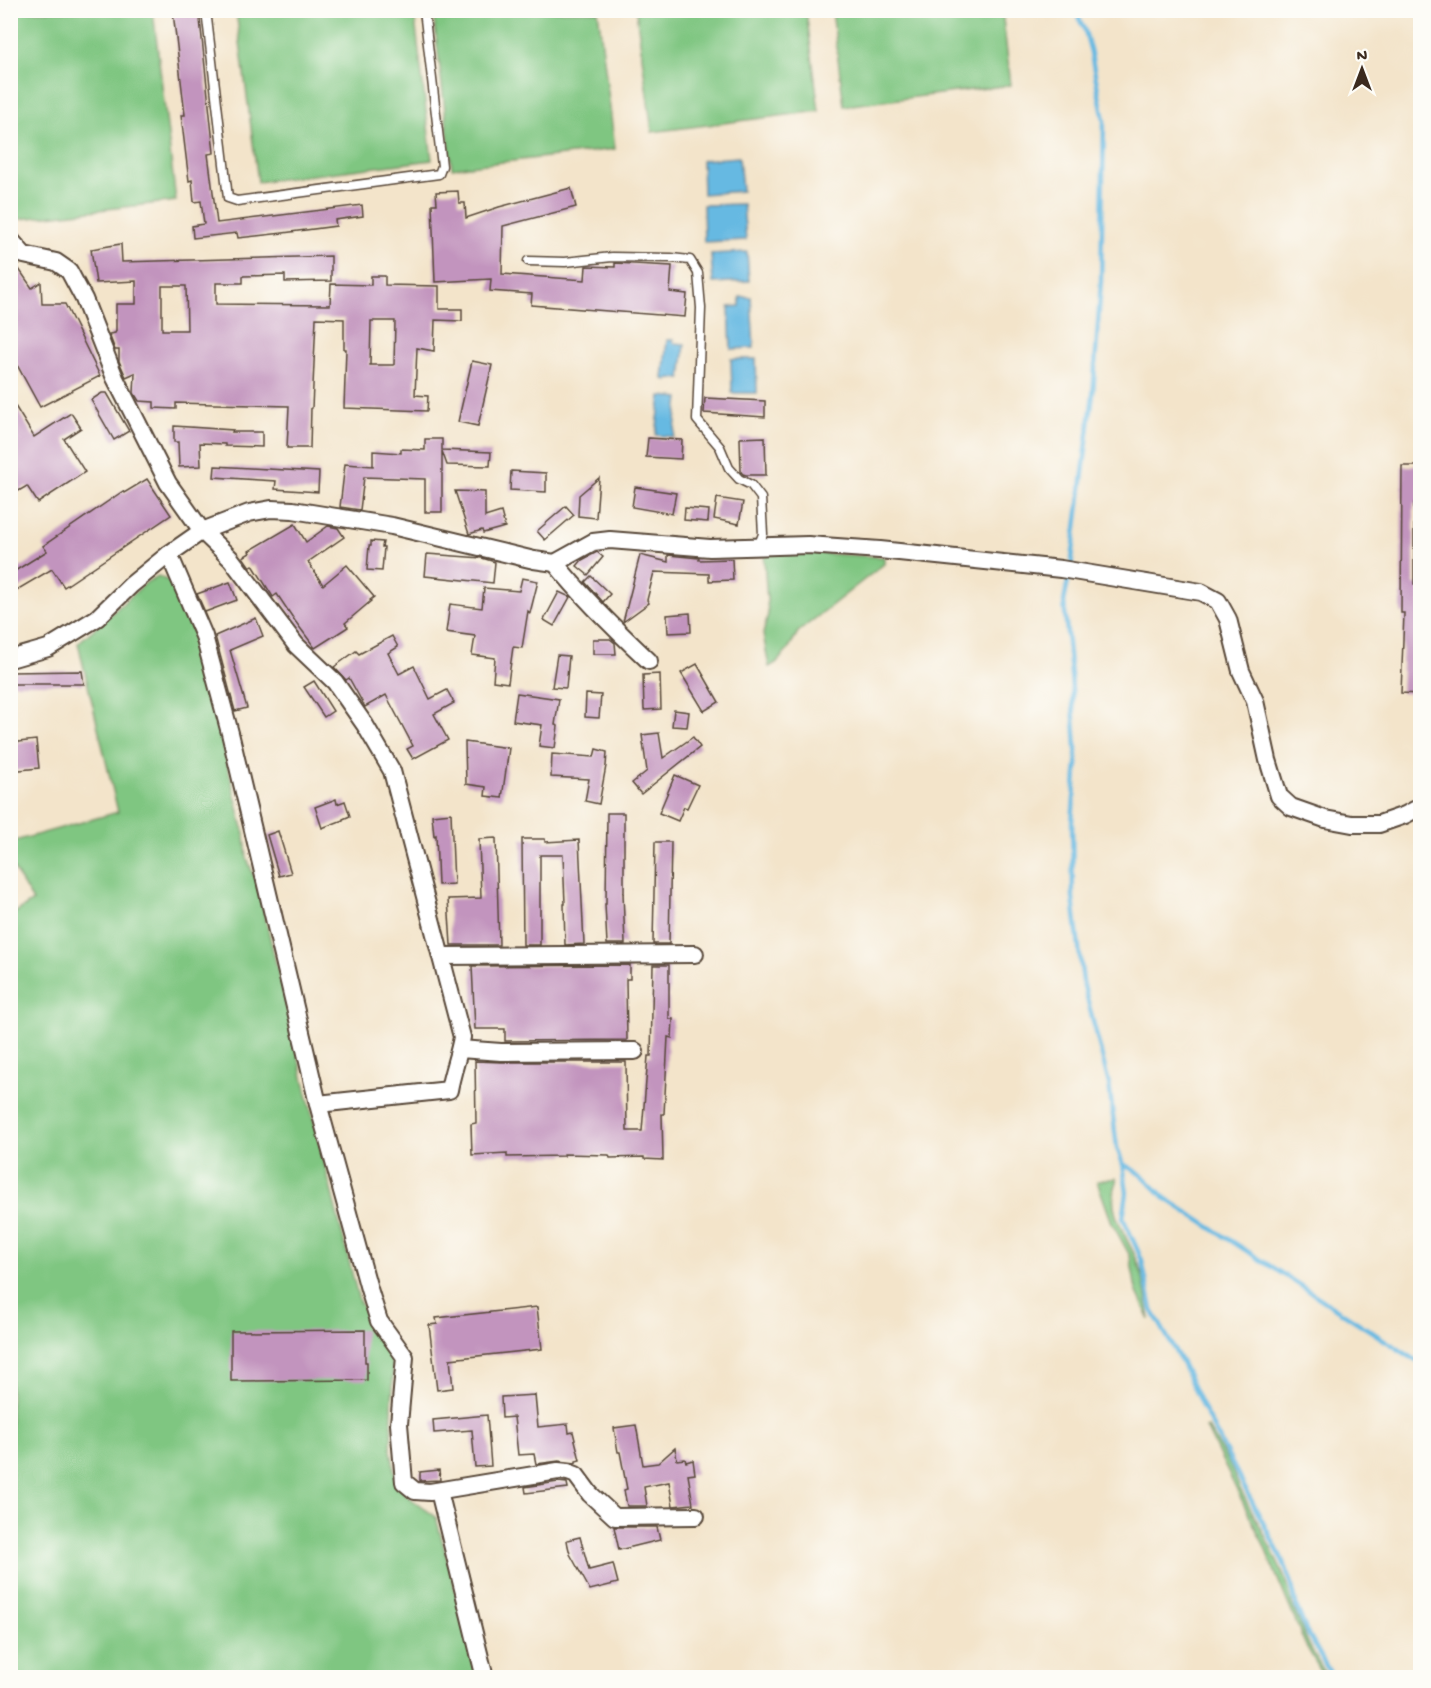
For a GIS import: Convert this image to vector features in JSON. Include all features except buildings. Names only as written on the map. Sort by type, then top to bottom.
[{"type":"street","points":[[10,239],[24,255],[56,262],[69,271],[84,299],[115,378],[168,483],[202,531],[231,559],[296,645],[335,682],[365,724],[392,771],[462,1037],[460,1049],[450,1090],[318,1104]]},
{"type":"street","points":[[10,659],[48,648],[97,618],[131,585],[202,531],[249,513],[271,509],[293,510],[392,526],[555,563],[594,542],[610,540],[710,548],[807,545],[880,550],[1072,572],[1201,592],[1218,602],[1228,618],[1241,671],[1255,701],[1268,760],[1279,796],[1291,807],[1325,819],[1352,824],[1378,824],[1420,807]]},
{"type":"street","points":[[169,554],[204,636],[230,733],[318,1104],[369,1289],[379,1321],[405,1357],[399,1424],[404,1482],[415,1491],[430,1492],[558,1471],[568,1472],[576,1475],[590,1494],[615,1517],[696,1516]]},
{"type":"street","points":[[555,563],[649,661]]},
{"type":"street","points":[[441,956],[695,954]]},
{"type":"street","points":[[460,1049],[501,1052],[634,1051]]},
{"type":"street","points":[[439,1491],[484,1677]]},
{"type":"lane","points":[[206,10],[228,198],[237,201],[439,174],[442,166],[424,10]]},
{"type":"lane","points":[[528,261],[565,262],[612,257],[690,260],[698,273],[701,308],[697,420],[720,447],[729,468],[739,479],[751,485],[761,498],[763,534],[758,547]]},
{"type":"green space","points":[[10,11],[153,11],[176,201],[13,220],[10,197]]},
{"type":"green space","points":[[236,11],[414,11],[432,160],[258,182]]},
{"type":"green space","points":[[433,11],[598,11],[615,149],[452,168]]},
{"type":"green space","points":[[636,11],[806,11],[819,111],[652,132]]},
{"type":"green space","points":[[832,11],[1002,11],[1011,85],[844,106]]},
{"type":"green space","points":[[777,551],[884,557],[884,564],[798,632],[787,651],[769,667],[763,634],[768,614],[764,559],[767,554]]},
{"type":"green space","points":[[158,576],[171,582],[197,641],[245,836],[247,858],[258,887],[359,1301],[391,1353],[393,1375],[391,1450],[396,1479],[406,1495],[436,1517],[478,1677],[11,1677],[10,916],[33,901],[11,864],[11,842],[118,812],[78,643],[147,582]]},
{"type":"green space","points":[[1116,1178],[1114,1206],[1121,1229],[1142,1274],[1150,1320],[1136,1290],[1130,1256],[1112,1223],[1097,1181]]},
{"type":"green space","points":[[1206,1428],[1229,1463],[1264,1534],[1287,1583],[1292,1604],[1309,1645],[1327,1677],[1324,1677],[1305,1644],[1262,1541]]},
{"type":"water","points":[[739,157],[742,191],[703,194],[702,160]]},
{"type":"water","points":[[743,204],[746,240],[704,242],[703,205]]},
{"type":"water","points":[[747,252],[749,281],[713,283],[711,254]]},
{"type":"water","points":[[740,297],[751,297],[754,348],[731,349],[729,307],[740,306]]},
{"type":"water","points":[[667,340],[685,344],[681,379],[663,379]]},
{"type":"water","points":[[731,359],[756,359],[757,393],[732,393]]},
{"type":"water","points":[[661,396],[679,398],[674,437],[656,435]]},
{"type":"waterway","points":[[1071,567],[1093,394],[1101,281],[1104,120],[1090,49],[1075,10]]},
{"type":"waterway","points":[[1069,575],[1064,602],[1077,763],[1072,821],[1073,898],[1083,982],[1109,1084],[1117,1148],[1123,1164],[1127,1193],[1123,1218],[1142,1260],[1152,1310],[1182,1363],[1280,1555],[1291,1581],[1297,1608],[1306,1630],[1333,1678]]},
{"type":"waterway","points":[[1123,1164],[1142,1175],[1165,1198],[1420,1363]]}]
